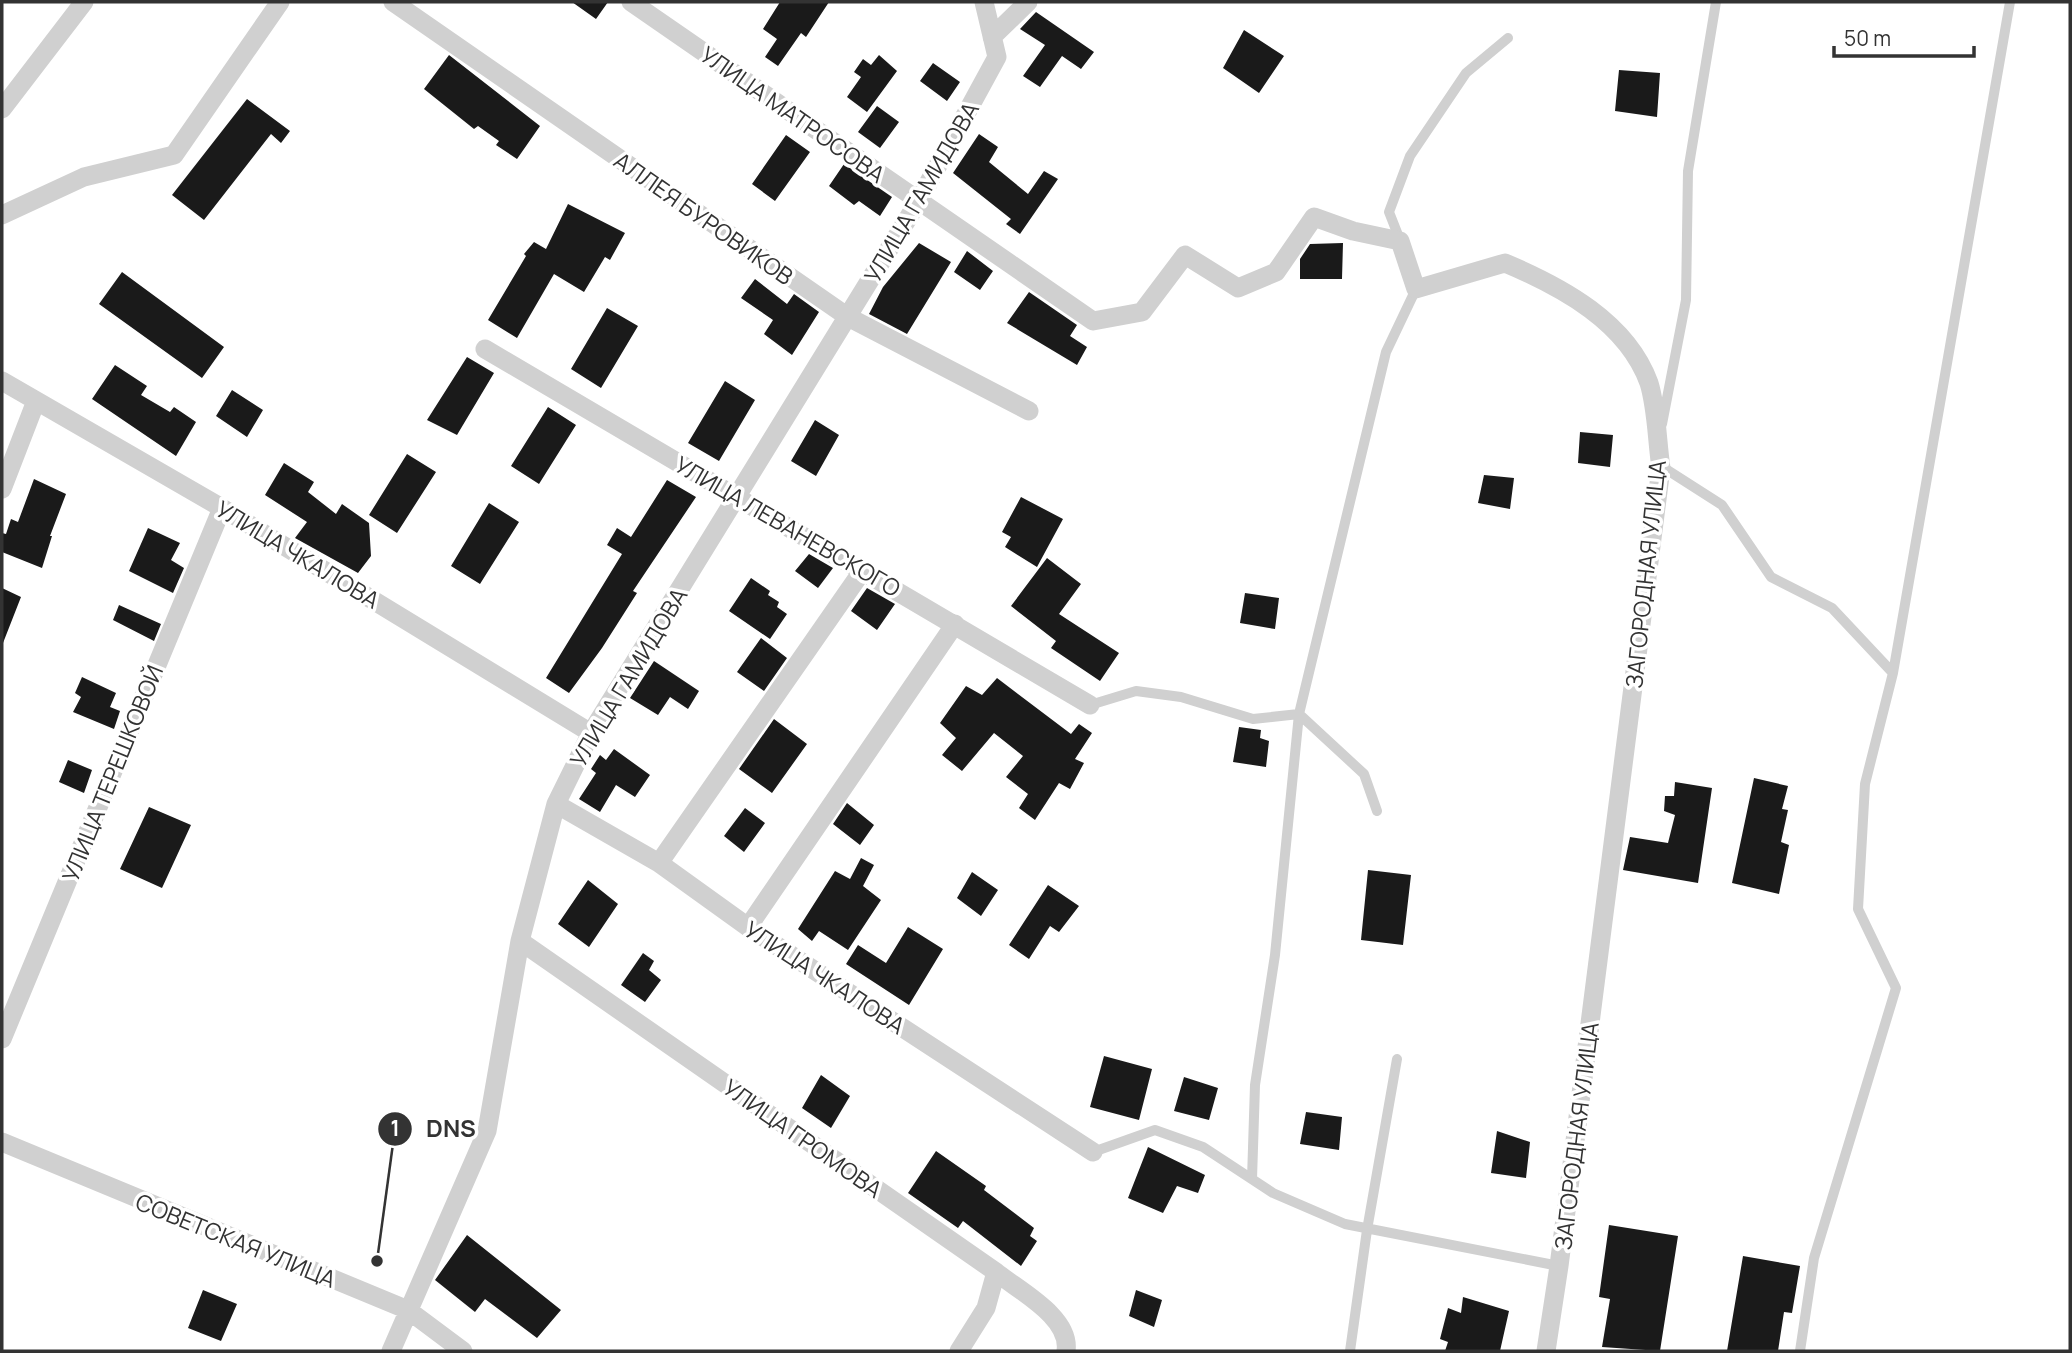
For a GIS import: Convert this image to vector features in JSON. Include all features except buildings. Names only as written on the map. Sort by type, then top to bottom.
[{"type":"street","points":[[2,109],[84,2]]},
{"type":"street","points":[[2,215],[84,177],[174,155],[280,2]]},
{"type":"street","name":"АЛЛЕЯ БУРОВИКОВ","points":[[393,2],[848,317],[1029,411]]},
{"type":"street","name":"УЛИЦА МАТРОСОВА","points":[[631,2],[1093,321],[1142,312],[1185,255],[1238,288],[1276,272],[1314,217],[1353,231],[1400,241]]},
{"type":"street","points":[[984,2],[992,37]]},
{"type":"street","points":[[992,37],[1028,2]]},
{"type":"street","name":"УЛИЦА ГАМИДОВА","points":[[391,1351],[486,1131],[520,941],[556,804],[591,733],[918,202],[997,57],[992,37]]},
{"type":"street","points":[[1400,241],[1416,289]]},
{"type":"street","name":"ЗАГОРОДНАЯ УЛИЦА","points":[[1416,289],[1505,263],[1571,296],[1622,335],[1649,384],[1661,468],[1546,1351]]},
{"type":"street","name":"УЛИЦА ЛЕВАНЕВСКОГО","points":[[485,348],[1090,705]]},
{"type":"street","name":"УЛИЦА ЧКАЛОВА","points":[[2,381],[222,508],[591,733]]},
{"type":"street","points":[[2,489],[36,401]]},
{"type":"street","name":"УЛИЦА ТЕРЕШКОВОЙ","points":[[2,1039],[222,508]]},
{"type":"street","points":[[659,863],[863,570]]},
{"type":"street","points":[[748,926],[955,624]]},
{"type":"street","name":"УЛИЦА ЧКАЛОВА","points":[[556,804],[659,863],[748,926],[1093,1152]]},
{"type":"street","name":"УЛИЦА ГРОМОВА","points":[[520,941],[996,1272],[1056,1320],[1068,1342],[1066,1351]]},
{"type":"street","name":"СОВЕТСКАЯ УЛИЦА","points":[[2,1142],[408,1310],[463,1351]]},
{"type":"street","points":[[959,1351],[986,1308],[996,1272]]},
{"type":"lane","points":[[1716,2],[1688,171],[1686,300],[1661,430],[1661,468],[1722,505],[1771,577],[1832,608],[1893,673]]},
{"type":"lane","points":[[1800,1351],[1814,1258],[1896,988],[1858,909],[1865,784],[1893,673],[2010,2]]},
{"type":"lane","points":[[1400,241],[1389,212],[1410,156],[1466,73],[1508,38]]},
{"type":"lane","points":[[1252,1179],[1255,1085],[1275,955],[1299,714],[1386,352],[1416,289]]},
{"type":"lane","points":[[1090,705],[1136,691],[1181,697],[1253,719],[1299,714],[1364,774],[1377,811]]},
{"type":"lane","points":[[1350,1351],[1367,1230],[1397,1059]]},
{"type":"lane","points":[[1093,1152],[1154,1130],[1203,1147],[1273,1193],[1345,1224],[1559,1266]]},
{"type":"place","name":"DNS","points":[[377,1261]]}]
